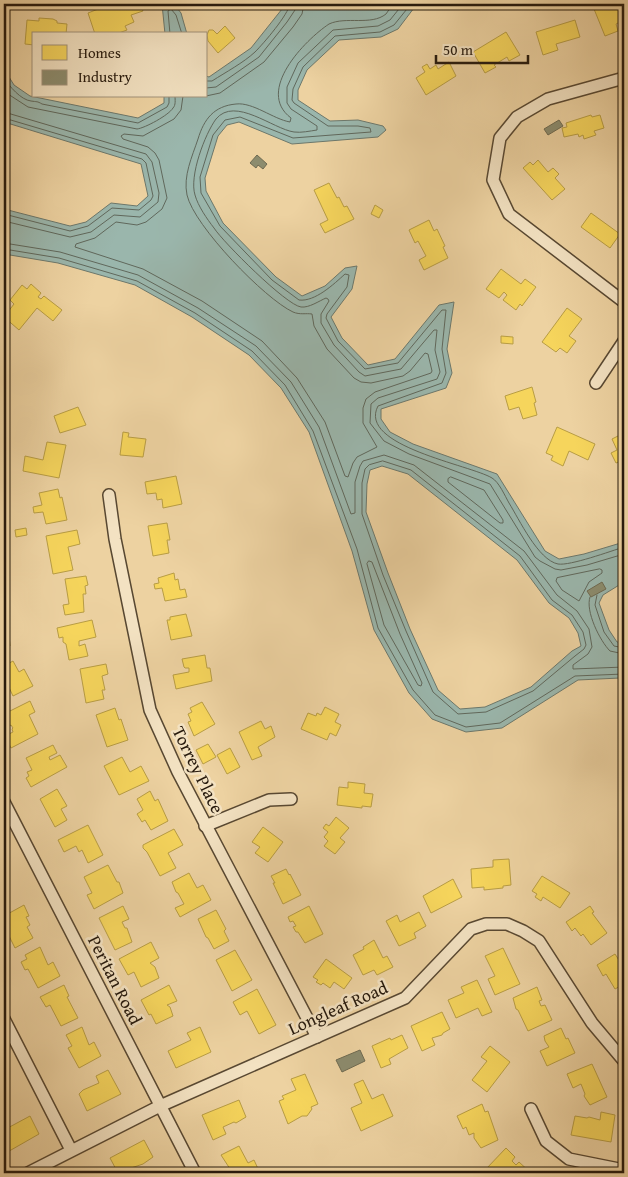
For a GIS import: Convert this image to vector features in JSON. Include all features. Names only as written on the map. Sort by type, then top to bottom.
[{"type":"street","points":[[624,78],[548,99],[517,117],[500,138],[492,180],[509,214],[624,302]]},
{"type":"street","points":[[596,383],[624,341]]},
{"type":"street","name":"Torrey Place","points":[[109,495],[115,539],[150,710],[205,826],[317,1037]]},
{"type":"street","points":[[205,826],[269,800],[291,799]]},
{"type":"street","name":"Peritan Road","points":[[4,802],[196,1173]]},
{"type":"street","name":"Longleaf Road","points":[[28,1173],[160,1106],[405,998],[471,929],[486,924],[507,924],[539,941],[592,1023],[624,1062]]},
{"type":"street","points":[[4,1018],[71,1150]]},
{"type":"street","points":[[531,1109],[546,1141],[569,1159],[624,1170]]},
{"type":"water","points":[[162,4],[174,4],[181,13],[186,32],[165,32]]},
{"type":"water","points":[[286,4],[417,4],[398,29],[381,37],[339,40],[307,70],[298,90],[298,100],[330,121],[358,120],[383,126],[386,130],[378,137],[292,144],[239,122],[227,125],[218,136],[205,178],[206,191],[223,223],[276,277],[302,296],[325,286],[345,268],[357,266],[352,289],[331,317],[342,338],[368,365],[395,359],[439,305],[454,302],[447,349],[452,373],[446,388],[381,409],[381,419],[390,432],[413,444],[497,474],[545,551],[559,559],[624,542],[624,582],[603,595],[599,603],[609,630],[617,642],[624,643],[624,679],[578,680],[502,728],[466,732],[432,719],[409,693],[374,630],[352,551],[309,432],[281,388],[249,355],[192,317],[135,285],[58,263],[4,254],[4,209],[70,226],[86,222],[111,203],[137,206],[148,196],[141,164],[4,122],[4,69],[14,85],[32,98],[138,118],[164,103],[164,98],[208,98],[209,77],[251,48]],"holes":[[[382,466],[408,474],[517,560],[549,603],[569,618],[578,633],[581,646],[572,651],[531,687],[485,707],[460,709],[438,690],[410,629],[388,573],[366,512],[367,484],[370,470]]]},
{"type":"building: Homes","points":[[111,4],[140,4],[143,11],[131,15],[134,22],[125,26],[127,30],[122,32],[94,32],[88,13]]},
{"type":"building: Homes","points":[[605,4],[624,4],[624,24],[622,21],[616,24],[618,31],[605,36],[594,9]]},
{"type":"building: Homes","points":[[39,18],[53,19],[57,23],[67,24],[66,32],[32,32],[32,45],[25,44],[27,20],[39,21]]},
{"type":"building: Homes","points":[[575,20],[580,37],[556,44],[558,50],[543,55],[536,32]]},
{"type":"building: Homes","points":[[225,26],[235,38],[218,53],[208,41],[209,30],[213,30],[217,34]]},
{"type":"building: Homes","points":[[506,32],[520,55],[509,61],[507,57],[494,65],[496,67],[485,73],[473,52]]},
{"type":"building: Homes","points":[[449,62],[456,76],[426,95],[416,78],[425,72],[422,67],[427,64],[430,69],[436,65],[438,69]]},
{"type":"building: Homes","points":[[591,115],[592,117],[600,115],[604,128],[594,131],[596,135],[584,139],[583,135],[579,137],[578,134],[564,137],[562,128],[567,127],[566,123]]},
{"type":"building: Homes","points":[[538,160],[548,172],[553,168],[559,174],[555,178],[565,189],[552,200],[523,168],[530,162],[533,165]]},
{"type":"building: Homes","points":[[329,183],[337,198],[339,197],[344,207],[347,206],[354,219],[325,233],[320,224],[328,220],[314,190]]},
{"type":"building: Homes","points":[[375,205],[383,210],[379,218],[371,214]]},
{"type":"building: Homes","points":[[591,213],[620,234],[610,248],[581,227]]},
{"type":"building: Homes","points":[[429,220],[434,231],[437,229],[448,258],[424,270],[419,260],[426,256],[418,241],[415,243],[409,230]]},
{"type":"building: Homes","points":[[501,269],[521,284],[525,279],[536,287],[522,306],[520,304],[516,310],[503,300],[507,295],[504,292],[499,298],[486,289]]},
{"type":"building: Homes","points":[[31,284],[41,293],[38,297],[41,299],[44,296],[62,310],[53,321],[37,308],[19,330],[4,317],[14,304],[10,300],[22,285],[27,289]]},
{"type":"building: Homes","points":[[567,308],[582,319],[569,336],[576,341],[567,353],[560,348],[556,352],[542,342]]},
{"type":"building: Homes","points":[[501,336],[513,337],[513,344],[501,343]]},
{"type":"building: Homes","points":[[532,387],[537,415],[523,419],[519,407],[509,410],[505,396]]},
{"type":"building: Homes","points":[[78,407],[86,425],[60,433],[54,416]]},
{"type":"building: Homes","points":[[557,427],[595,444],[588,460],[569,451],[563,466],[551,460],[553,456],[546,453]]},
{"type":"building: Homes","points":[[123,432],[129,433],[128,437],[146,439],[143,457],[120,455]]},
{"type":"building: Homes","points":[[622,434],[624,439],[624,460],[616,463],[611,453],[617,450],[612,439]]},
{"type":"building: Homes","points":[[47,442],[66,445],[59,478],[23,471],[25,456],[43,460]]},
{"type":"building: Homes","points":[[176,476],[182,504],[163,508],[162,499],[157,500],[156,493],[147,494],[145,482]]},
{"type":"building: Homes","points":[[58,489],[60,498],[62,497],[67,520],[46,524],[43,512],[34,513],[33,507],[42,505],[39,493]]},
{"type":"building: Homes","points":[[167,523],[170,540],[167,540],[169,553],[153,556],[148,526]]},
{"type":"building: Homes","points":[[26,528],[27,535],[16,537],[15,530]]},
{"type":"building: Homes","points":[[77,530],[80,544],[68,547],[73,570],[53,574],[46,536]]},
{"type":"building: Homes","points":[[174,573],[175,580],[178,579],[180,590],[185,589],[187,597],[165,601],[162,588],[155,589],[154,584],[159,583],[158,578]]},
{"type":"building: Homes","points":[[86,576],[88,585],[85,586],[86,594],[83,594],[84,612],[65,615],[63,605],[69,604],[65,579]]},
{"type":"building: Homes","points":[[4,614],[7,614],[10,646],[4,646]]},
{"type":"building: Homes","points":[[186,614],[192,636],[171,640],[167,620],[170,620],[170,617]]},
{"type":"building: Homes","points":[[92,620],[96,637],[79,641],[79,646],[85,644],[88,656],[69,660],[66,644],[63,642],[63,637],[59,638],[57,628]]},
{"type":"building: Homes","points":[[205,655],[212,681],[176,689],[173,675],[189,672],[189,668],[184,667],[182,659]]},
{"type":"building: Homes","points":[[13,661],[19,672],[24,669],[33,686],[13,696],[4,677],[4,666]]},
{"type":"building: Homes","points":[[106,664],[108,674],[102,676],[105,690],[102,690],[104,699],[86,703],[80,669]]},
{"type":"building: Homes","points":[[30,701],[35,712],[29,715],[38,734],[11,748],[5,736],[13,732],[13,728],[11,725],[4,729],[4,714]]},
{"type":"building: Homes","points":[[202,702],[215,724],[194,736],[188,722],[191,721],[188,714],[192,712],[190,708]]},
{"type":"building: Homes","points":[[325,707],[339,714],[335,722],[341,725],[336,736],[330,733],[327,740],[301,729],[308,713],[316,716],[317,713],[321,715]]},
{"type":"building: Homes","points":[[115,708],[128,740],[107,747],[96,715]]},
{"type":"building: Homes","points":[[261,721],[265,729],[271,726],[275,737],[258,747],[262,756],[252,760],[239,732]]},
{"type":"building: Homes","points":[[208,744],[216,757],[203,764],[196,750]]},
{"type":"building: Homes","points":[[53,745],[57,753],[49,757],[50,760],[60,755],[67,767],[31,787],[26,778],[29,776],[27,772],[32,770],[26,758]]},
{"type":"building: Homes","points":[[230,748],[240,767],[227,774],[217,755]]},
{"type":"building: Homes","points":[[122,757],[130,772],[141,766],[149,781],[119,795],[104,766]]},
{"type":"building: Homes","points":[[348,782],[365,784],[364,793],[373,794],[371,807],[362,806],[362,808],[337,805],[339,787],[348,788]]},
{"type":"building: Homes","points":[[57,789],[67,806],[61,809],[67,820],[55,827],[40,799]]},
{"type":"building: Homes","points":[[150,791],[155,801],[158,799],[168,821],[151,830],[145,820],[142,822],[137,814],[143,810],[137,799]]},
{"type":"building: Homes","points":[[336,817],[349,828],[340,838],[345,842],[335,854],[324,846],[328,841],[324,837],[328,832],[323,828],[326,824],[329,826]]},
{"type":"building: Homes","points":[[88,825],[103,855],[88,863],[82,850],[79,852],[76,846],[64,852],[58,840]]},
{"type":"building: Homes","points":[[263,827],[283,842],[268,862],[255,853],[260,847],[252,842]]},
{"type":"building: Homes","points":[[174,829],[183,845],[168,853],[176,868],[160,876],[143,845]]},
{"type":"building: Homes","points":[[509,859],[511,885],[484,890],[484,887],[472,888],[471,869],[493,867],[493,860]]},
{"type":"building: Homes","points":[[108,865],[117,882],[119,882],[123,893],[94,909],[87,895],[92,893],[84,877]]},
{"type":"building: Homes","points":[[286,869],[301,895],[283,904],[271,876]]},
{"type":"building: Homes","points":[[189,873],[197,888],[203,885],[211,900],[180,917],[175,908],[184,904],[172,882]]},
{"type":"building: Homes","points":[[542,876],[570,893],[560,908],[543,897],[541,901],[535,897],[537,894],[532,891]]},
{"type":"building: Homes","points":[[453,879],[462,897],[431,913],[423,896]]},
{"type":"building: Homes","points":[[24,905],[29,916],[26,917],[30,925],[27,927],[33,938],[15,948],[4,926],[4,916]]},
{"type":"building: Homes","points":[[123,906],[129,919],[122,922],[125,928],[127,928],[132,942],[115,950],[99,918]]},
{"type":"building: Homes","points":[[309,906],[323,934],[305,943],[293,927],[296,926],[293,921],[290,922],[288,917]]},
{"type":"building: Homes","points":[[590,906],[594,912],[592,913],[607,933],[591,945],[583,934],[581,936],[575,928],[572,931],[566,922]]},
{"type":"building: Homes","points":[[216,910],[226,929],[224,931],[229,941],[214,949],[198,919]]},
{"type":"building: Homes","points":[[419,912],[426,926],[414,933],[416,938],[399,946],[386,921],[397,915],[400,922]]},
{"type":"building: Homes","points":[[374,940],[383,958],[387,956],[393,967],[377,975],[374,970],[363,975],[353,955],[364,949],[363,947]]},
{"type":"building: Homes","points":[[151,942],[159,958],[150,963],[155,967],[159,978],[141,987],[134,972],[128,975],[119,959]]},
{"type":"building: Homes","points":[[40,947],[48,965],[53,962],[60,976],[38,988],[28,969],[25,970],[21,962],[27,959],[25,955]]},
{"type":"building: Homes","points":[[503,948],[520,984],[495,995],[488,979],[495,976],[485,956]]},
{"type":"building: Homes","points":[[235,950],[252,980],[232,991],[216,960]]},
{"type":"building: Homes","points":[[615,954],[624,968],[624,984],[615,989],[606,974],[603,976],[597,965]]},
{"type":"building: Homes","points":[[326,959],[352,978],[344,989],[334,982],[330,988],[323,983],[321,985],[313,977]]},
{"type":"building: Homes","points":[[477,980],[492,1012],[482,1016],[478,1008],[456,1018],[448,1000],[464,993],[461,987]]},
{"type":"building: Homes","points":[[64,985],[69,996],[67,997],[78,1018],[61,1026],[50,1005],[46,1007],[40,997]]},
{"type":"building: Homes","points":[[169,985],[177,1001],[167,1005],[170,1007],[173,1016],[156,1024],[141,1000]]},
{"type":"building: Homes","points":[[537,987],[542,1000],[539,1001],[541,1006],[545,1005],[552,1020],[528,1031],[516,1009],[513,998]]},
{"type":"building: Homes","points":[[257,989],[276,1025],[259,1034],[247,1011],[240,1015],[233,1002]]},
{"type":"building: Homes","points":[[442,1012],[450,1029],[442,1035],[432,1038],[435,1045],[422,1051],[411,1026]]},
{"type":"building: Homes","points":[[82,1027],[89,1045],[94,1042],[101,1056],[79,1068],[68,1048],[72,1046],[66,1035]]},
{"type":"building: Homes","points":[[200,1027],[211,1052],[176,1068],[168,1051],[191,1040],[187,1033]]},
{"type":"building: Homes","points":[[561,1028],[575,1053],[547,1066],[540,1051],[549,1047],[544,1036]]},
{"type":"building: Homes","points":[[402,1035],[408,1048],[389,1059],[391,1064],[381,1068],[372,1046]]},
{"type":"building: Homes","points":[[490,1046],[510,1062],[487,1092],[472,1080],[487,1061],[481,1057]]},
{"type":"building: Homes","points":[[592,1064],[607,1097],[590,1105],[584,1096],[581,1084],[573,1088],[567,1074]]},
{"type":"building: Homes","points":[[108,1070],[121,1094],[87,1111],[79,1094],[83,1090],[99,1083],[96,1076]]},
{"type":"building: Homes","points":[[305,1074],[318,1104],[311,1107],[312,1109],[307,1116],[302,1116],[288,1124],[279,1101],[284,1099],[282,1096],[296,1090],[291,1079]]},
{"type":"building: Homes","points":[[363,1080],[372,1099],[383,1094],[393,1116],[361,1131],[351,1108],[362,1103],[354,1084]]},
{"type":"building: Homes","points":[[239,1100],[246,1117],[236,1123],[234,1122],[223,1127],[226,1134],[213,1140],[202,1115]]},
{"type":"building: Homes","points":[[482,1104],[485,1112],[488,1111],[498,1140],[481,1148],[474,1138],[474,1133],[469,1135],[466,1127],[463,1129],[457,1116]]},
{"type":"building: Homes","points":[[601,1112],[615,1115],[611,1142],[571,1135],[575,1116],[600,1120]]},
{"type":"building: Homes","points":[[30,1116],[39,1134],[4,1154],[4,1130]]},
{"type":"building: Homes","points":[[144,1140],[153,1157],[143,1164],[131,1168],[134,1173],[118,1173],[110,1158]]},
{"type":"building: Homes","points":[[239,1146],[248,1163],[254,1160],[260,1173],[230,1173],[232,1172],[221,1155]]},
{"type":"building: Homes","points":[[506,1148],[515,1157],[512,1161],[516,1165],[519,1162],[531,1173],[491,1173],[486,1169]]},
{"type":"building: Industry","points":[[559,120],[563,126],[548,135],[544,129]]},
{"type":"building: Industry","points":[[257,155],[267,164],[263,169],[258,165],[256,168],[250,163]]},
{"type":"building: Industry","points":[[602,582],[606,589],[591,597],[587,591]]},
{"type":"building: Industry","points":[[360,1050],[365,1061],[342,1072],[336,1060]]}]
